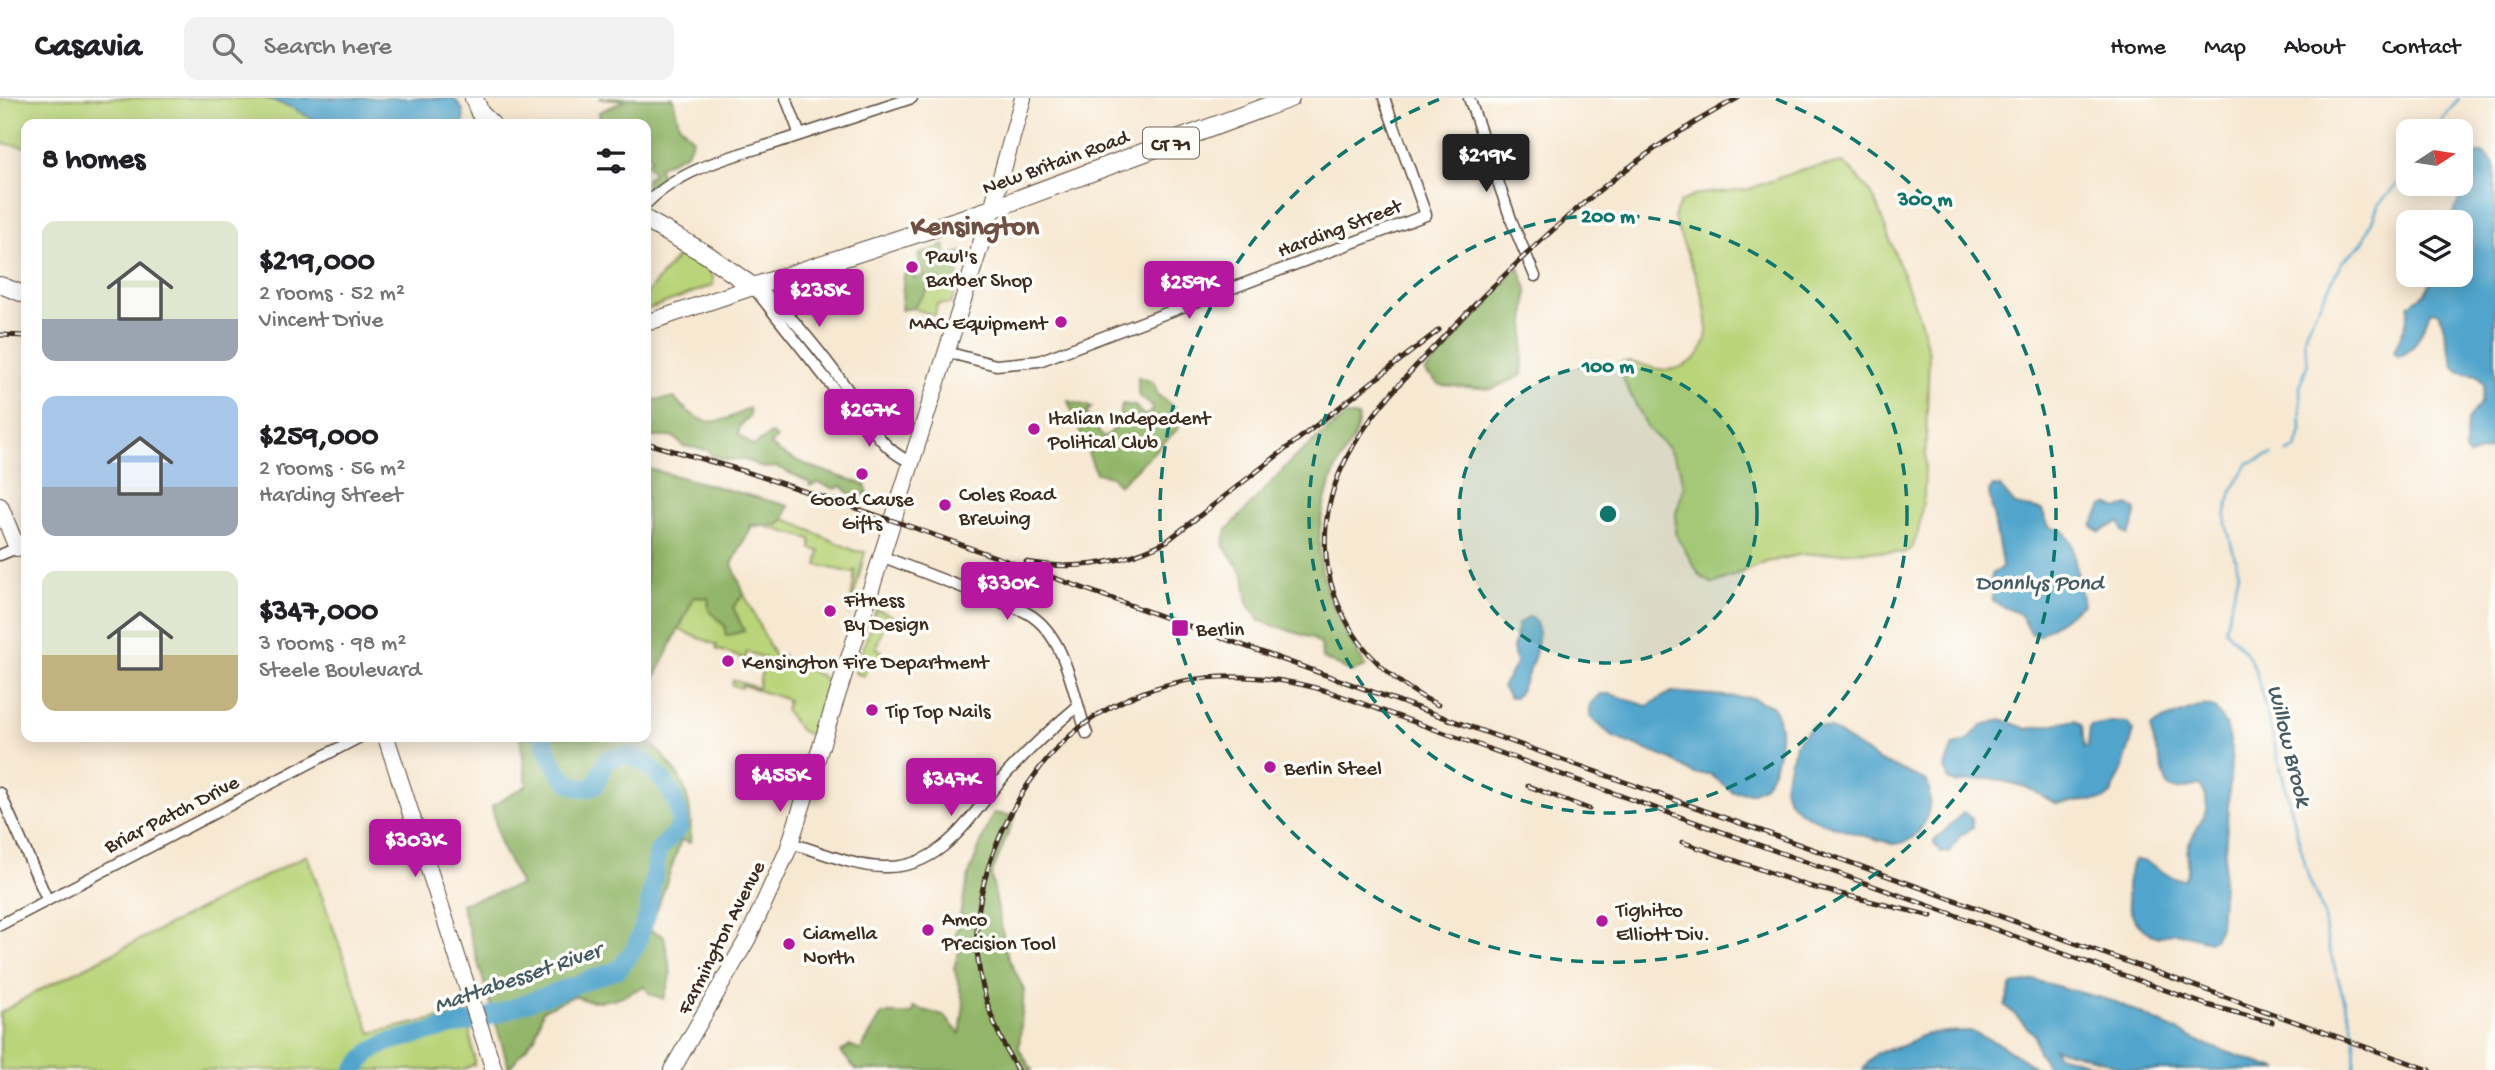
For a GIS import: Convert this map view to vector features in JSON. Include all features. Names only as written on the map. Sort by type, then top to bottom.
[{"type":"main road","name":"Farmington Avenue","points":[[672,1070],[752,930],[790,844],[992,209],[1023,98]]},
{"type":"main road","name":"New Britain Road","points":[[753,288],[992,209],[1290,98]]},
{"type":"main road","points":[[651,222],[706,254],[753,288]]},
{"type":"main road","points":[[0,285],[21,293]]},
{"type":"main road","points":[[651,321],[753,288]]},
{"type":"main road","points":[[0,506],[21,545]]},
{"type":"main road","points":[[388,742],[494,1070]]},
{"type":"street","points":[[786,98],[800,135]]},
{"type":"street","points":[[651,199],[686,175],[912,98]]},
{"type":"street","name":"Harding Street","points":[[946,352],[996,365],[1039,361],[1426,215],[1384,98]]},
{"type":"street","points":[[1469,98],[1512,222],[1535,276]]},
{"type":"street","points":[[753,288],[790,325],[836,383],[841,397],[853,403],[895,455],[911,462]]},
{"type":"street","points":[[0,555],[21,547]]},
{"type":"street","points":[[881,556],[1037,617],[1054,639],[1087,734]]},
{"type":"street","points":[[790,844],[876,867],[906,865],[928,857],[957,836],[1010,769],[1078,706]]},
{"type":"street","name":"Briar Patch Drive","points":[[0,925],[350,742]]},
{"type":"street","points":[[0,793],[47,899]]},
{"type":"green space","points":[[0,98],[264,98],[291,107],[312,119],[21,119],[21,146],[0,143]]},
{"type":"green space","points":[[599,98],[673,98],[679,124],[693,139],[687,153],[658,167],[663,178],[651,186],[651,119],[600,119],[599,112],[625,101]]},
{"type":"green space","points":[[1843,163],[1854,172],[1874,198],[1920,319],[1929,354],[1924,496],[1918,533],[1912,548],[1903,553],[1867,551],[1799,555],[1767,562],[1713,584],[1700,576],[1675,533],[1676,514],[1684,487],[1679,466],[1667,447],[1648,429],[1616,365],[1629,362],[1660,369],[1674,369],[1694,359],[1705,343],[1707,324],[1704,301],[1674,217],[1680,202],[1699,194],[1749,189],[1803,169]]},
{"type":"green space","points":[[944,245],[947,256],[962,252],[958,261],[959,283],[929,288],[913,308],[901,310],[904,275],[912,272],[914,279],[924,276],[918,255]]},
{"type":"green space","points":[[682,251],[708,268],[713,279],[713,285],[651,308],[651,288]]},
{"type":"green space","points":[[1519,267],[1527,289],[1522,375],[1492,389],[1440,385],[1425,372]]},
{"type":"green space","points":[[940,283],[959,283],[951,304],[937,304],[935,316],[913,308],[921,294]]},
{"type":"green space","points":[[1138,377],[1153,382],[1158,395],[1176,409],[1179,428],[1119,485],[1111,476],[1096,473],[1068,401],[1092,407],[1086,413],[1103,438],[1114,428],[1122,404],[1135,406],[1144,416],[1151,412],[1152,406],[1138,395]]},
{"type":"green space","points":[[651,395],[653,400],[674,398],[693,415],[709,421],[727,419],[749,408],[750,416],[739,427],[739,435],[753,446],[771,434],[777,438],[770,444],[777,450],[801,462],[865,485],[868,493],[856,499],[842,486],[835,489],[819,483],[810,486],[809,482],[777,467],[764,468],[743,459],[727,460],[712,456],[708,450],[683,446],[674,437],[651,437]]},
{"type":"green space","points":[[1345,416],[1358,416],[1357,430],[1336,469],[1326,497],[1320,524],[1319,548],[1322,572],[1338,618],[1366,667],[1352,672],[1322,658],[1321,645],[1312,638],[1260,621],[1248,604],[1244,575],[1223,545],[1227,530],[1293,459]]},
{"type":"green space","points":[[651,469],[789,506],[780,525],[751,525],[732,564],[744,594],[733,607],[744,631],[726,636],[725,626],[709,611],[708,598],[694,597],[652,684],[651,703]]},
{"type":"green space","points":[[783,518],[855,551],[865,552],[849,616],[855,570],[852,573],[817,565],[820,551],[811,549],[811,539],[764,526],[752,526],[734,560],[751,525],[780,525]]},
{"type":"green space","points":[[744,594],[775,657],[783,655],[828,682],[812,734],[799,729],[785,710],[788,700],[742,685],[741,688],[732,685],[733,680],[758,688],[765,658],[747,652],[745,659],[716,649],[717,645],[679,630],[694,597],[709,598],[709,611],[725,626],[744,631],[733,607]]},
{"type":"green space","points":[[876,609],[895,617],[893,623],[885,621],[876,648],[882,651],[877,665],[868,663],[864,676],[855,673]]},
{"type":"green space","points":[[521,742],[649,742],[670,764],[684,787],[690,812],[690,843],[681,840],[650,930],[664,936],[671,974],[664,999],[650,994],[644,986],[610,1000],[592,1001],[574,996],[543,1010],[535,1037],[509,1068],[461,904],[521,885],[500,844],[492,806],[527,785]]},
{"type":"green space","points":[[993,813],[1015,816],[991,875],[1007,955],[1024,990],[1019,1049],[1032,1070],[856,1070],[841,1052],[850,1045],[860,1051],[882,1014],[913,1014],[913,1007],[944,1016],[960,1034],[964,1004],[954,968],[961,944],[954,942],[969,874]]},
{"type":"green space","points":[[307,855],[371,1033],[467,1012],[475,1064],[462,1070],[0,1070],[0,1013],[32,994]]},
{"type":"water","points":[[264,98],[454,98],[463,110],[464,119],[312,119],[291,107]]},
{"type":"water","points":[[2484,154],[2495,164],[2495,447],[2469,456],[2465,451],[2467,420],[2481,403],[2484,385],[2477,375],[2460,372],[2454,367],[2440,314],[2430,312],[2410,350],[2398,356],[2394,351],[2406,324],[2409,305],[2425,293],[2428,287],[2473,287],[2473,210],[2456,210],[2460,196],[2473,196],[2474,157]]},
{"type":"water","name":"Donnlys Pond","points":[[1993,486],[2000,487],[2015,505],[2042,510],[2049,527],[2064,531],[2072,544],[2083,604],[2038,636],[2031,633],[2020,614],[1993,602],[1991,574],[2002,568],[2002,564],[1989,492]]},
{"type":"water","points":[[2108,504],[2118,509],[2128,505],[2136,510],[2133,527],[2128,535],[2123,532],[2119,522],[2100,532],[2092,526],[2102,506]]},
{"type":"water","points":[[1530,616],[1536,622],[1537,644],[1520,691],[1515,698],[1510,698],[1502,687],[1516,664],[1513,648],[1518,624]]},
{"type":"water","points":[[1671,692],[1752,698],[1772,706],[1779,725],[1779,748],[1773,770],[1763,787],[1751,793],[1733,792],[1710,774],[1694,774],[1672,760],[1613,737],[1590,717],[1590,704],[1601,694],[1610,694],[1647,706]]},
{"type":"water","points":[[2204,705],[2215,708],[2226,726],[2232,748],[2220,927],[2214,939],[2209,941],[2175,932],[2159,937],[2139,925],[2133,916],[2127,894],[2130,871],[2134,860],[2141,860],[2171,877],[2184,879],[2188,871],[2188,847],[2203,818],[2207,803],[2200,785],[2177,790],[2168,787],[2150,728],[2163,720]]},
{"type":"water","points":[[2001,719],[2027,729],[2075,720],[2082,726],[2084,748],[2088,746],[2090,726],[2111,722],[2128,723],[2134,731],[2123,768],[2111,794],[2103,800],[2055,803],[2026,787],[1990,778],[1956,783],[1948,779],[1945,767],[1953,745],[1967,741],[1980,727]]},
{"type":"water","points":[[1814,725],[1831,729],[1880,761],[1927,781],[1930,801],[1928,812],[1919,831],[1912,838],[1903,843],[1892,844],[1831,826],[1800,811],[1790,802],[1785,791],[1785,780],[1797,742]]},
{"type":"water","points":[[1964,812],[1972,819],[1973,827],[1960,836],[1950,852],[1942,853],[1934,841]]},
{"type":"water","points":[[2034,980],[2116,1002],[2207,1045],[2279,1070],[2123,1070],[2104,1061],[2054,1048],[2057,1055],[2113,1070],[2051,1070],[2038,1053],[2035,1035],[2005,1005],[2012,985]]},
{"type":"water","points":[[1970,1031],[1999,1044],[2039,1070],[1863,1070],[1879,1052],[1904,1045],[1918,1037],[1939,1032]]},
{"type":"waterway","name":"Willow Brook","points":[[2443,119],[2459,98]]},
{"type":"waterway","name":"Willow Brook","points":[[2288,452],[2296,449],[2301,431],[2300,385],[2308,363],[2304,341],[2306,330],[2342,262],[2363,242],[2379,204],[2396,186]]},
{"type":"waterway","name":"Willow Brook","points":[[2272,455],[2248,463],[2233,489],[2226,511],[2226,524],[2239,573],[2225,629],[2248,655],[2256,672],[2309,879],[2323,912],[2328,945],[2355,1036],[2354,1070]]},
{"type":"waterway","name":"Mattabesset River","points":[[354,1070],[370,1052],[389,1042],[482,1019],[619,969],[635,948],[647,916],[658,851],[679,828],[677,806],[666,784],[658,775],[630,755],[607,759],[595,786],[576,786],[561,774],[545,742]]},
{"type":"railway","points":[[1438,705],[1408,688],[1381,666],[1359,642],[1342,614],[1331,583],[1326,551],[1327,517],[1345,460],[1370,420],[1401,382],[1516,264],[1585,202],[1658,146],[1738,98]]},
{"type":"railway","points":[[1026,562],[1063,566],[1098,564],[1133,555],[1167,541],[1439,330]]},
{"type":"railway","points":[[0,335],[21,336]]},
{"type":"railway","points":[[651,444],[747,472],[909,526],[2430,1070]]},
{"type":"railway","points":[[1017,1070],[1000,1038],[988,1006],[980,976],[977,946],[983,884],[993,852],[1008,819],[1035,775],[1067,739],[1103,712],[1144,692],[1187,681],[1233,677],[1281,681],[1330,692],[2207,1005],[2272,1022]]},
{"type":"railway","points":[[1528,786],[1589,809]]},
{"type":"railway","points":[[1682,842],[1808,886],[1931,916]]},
{"type":"place","name":"Paul's Barber Shop","points":[[912,267]]},
{"type":"place","name":"MAC Equipment","points":[[1061,322]]},
{"type":"place","name":"Italian Indepedent Political Club","points":[[1034,429]]},
{"type":"place","name":"Good Cause Gifts","points":[[862,474]]},
{"type":"place","name":"Coles Road Brewing","points":[[945,505]]},
{"type":"place","name":"Fitness By Design","points":[[830,611]]},
{"type":"place","name":"Berlin","points":[[1180,628]]},
{"type":"place","name":"Kensington Fire Department","points":[[728,661]]},
{"type":"place","name":"Tip Top Nails","points":[[872,710]]},
{"type":"place","name":"Berlin Steel","points":[[1270,767]]},
{"type":"place","name":"Tighitco Elliott Div.","points":[[1602,921]]},
{"type":"place","name":"Amco Precision Tool","points":[[928,930]]},
{"type":"place","name":"Ciamella North","points":[[789,944]]},
{"type":"district","name":"Kensington","points":[[975,224]]}]
